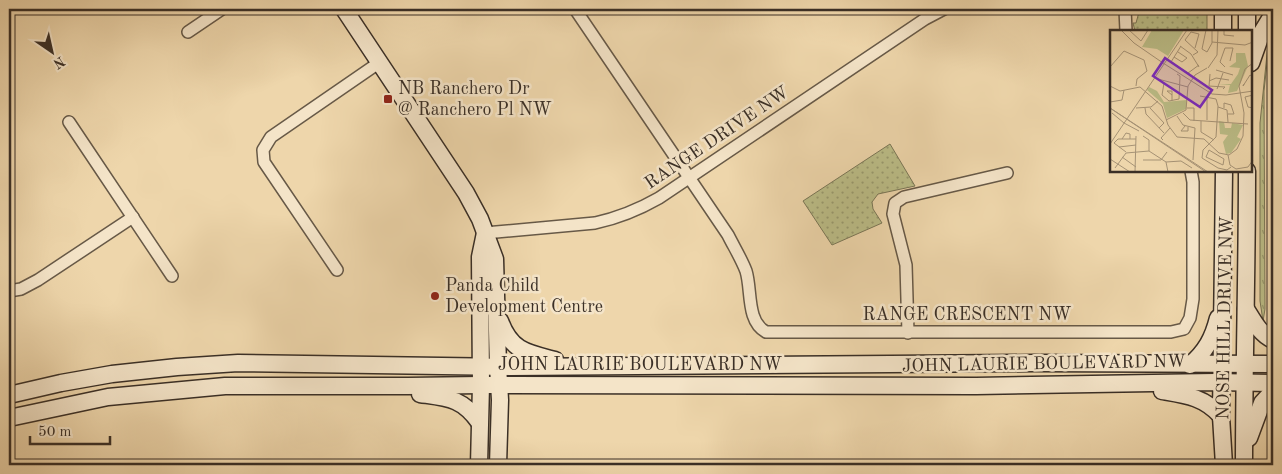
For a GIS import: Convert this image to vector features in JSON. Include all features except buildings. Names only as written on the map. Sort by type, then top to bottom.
[{"type":"main road","points":[[344,9],[466,193],[480,219],[495,260],[500,400],[498,465]]},
{"type":"main road","points":[[1247,9],[1247,30]]},
{"type":"main road","points":[[1252,60],[1262,32],[1273,14]]},
{"type":"main road","name":"NOSE HILL DRIVE NW","points":[[1224,172],[1221,416],[1224,465]]},
{"type":"main road","name":"NOSE HILL DRIVE NW","points":[[1244,460],[1247,172]]},
{"type":"main road","points":[[479,465],[481,385],[480,257],[485,233]]},
{"type":"main road","points":[[1190,365],[1207,348],[1214,332],[1223,299]]},
{"type":"main road","points":[[1246,309],[1265,336],[1273,340]]},
{"type":"main road","points":[[497,315],[503,332],[518,348],[525,352],[574,366]]},
{"type":"main road","name":"JOHN LAURIE BOULEVARD NW","points":[[9,394],[87,379],[177,367],[238,363],[481,366],[1034,362],[1190,365],[1273,364]]},
{"type":"main road","name":"JOHN LAURIE BOULEVARD NW","points":[[9,418],[108,397],[225,386],[1273,383]]},
{"type":"main road","points":[[1123,384],[1184,394],[1213,407],[1221,416]]},
{"type":"main road","points":[[408,386],[418,393],[449,398],[466,406],[479,422]]},
{"type":"main road","points":[[1244,460],[1257,412],[1264,398],[1273,391]]},
{"type":"street","points":[[188,32],[222,9]]},
{"type":"street","points":[[574,9],[689,178]]},
{"type":"street","name":"RANGE DRIVE NW","points":[[485,233],[595,223],[635,212],[659,198],[925,19],[944,9]]},
{"type":"street","points":[[1125,9],[1126,30]]},
{"type":"street","points":[[337,270],[264,162],[263,150],[270,137],[380,62]]},
{"type":"street","points":[[69,122],[172,276]]},
{"type":"street","name":"RANGE CRESCENT NW","points":[[689,178],[738,252],[749,283],[753,316],[760,329],[766,332],[1170,332],[1184,329],[1190,318],[1193,299],[1193,182],[1191,172]]},
{"type":"street","points":[[908,332],[906,265],[893,214],[895,203],[904,197],[1007,173]]},
{"type":"street","points":[[9,291],[21,289],[38,280],[133,218]]},
{"type":"green space","points":[[1139,12],[1207,12],[1207,30],[1135,30],[1133,23],[1136,23]]},
{"type":"green space","points":[[1268,44],[1264,91],[1265,309],[1263,321],[1260,301],[1260,123]]},
{"type":"green space","points":[[1273,53],[1273,322],[1270,326],[1269,92]]},
{"type":"green space","points":[[890,144],[915,186],[878,194],[872,202],[873,209],[882,223],[832,245],[803,201]]},
{"type":"place","name":"NB Ranchero Dr @ Ranchero Pl NW","points":[[388,99]]},
{"type":"place","name":"Panda Child Development Centre","points":[[435,296]]}]
